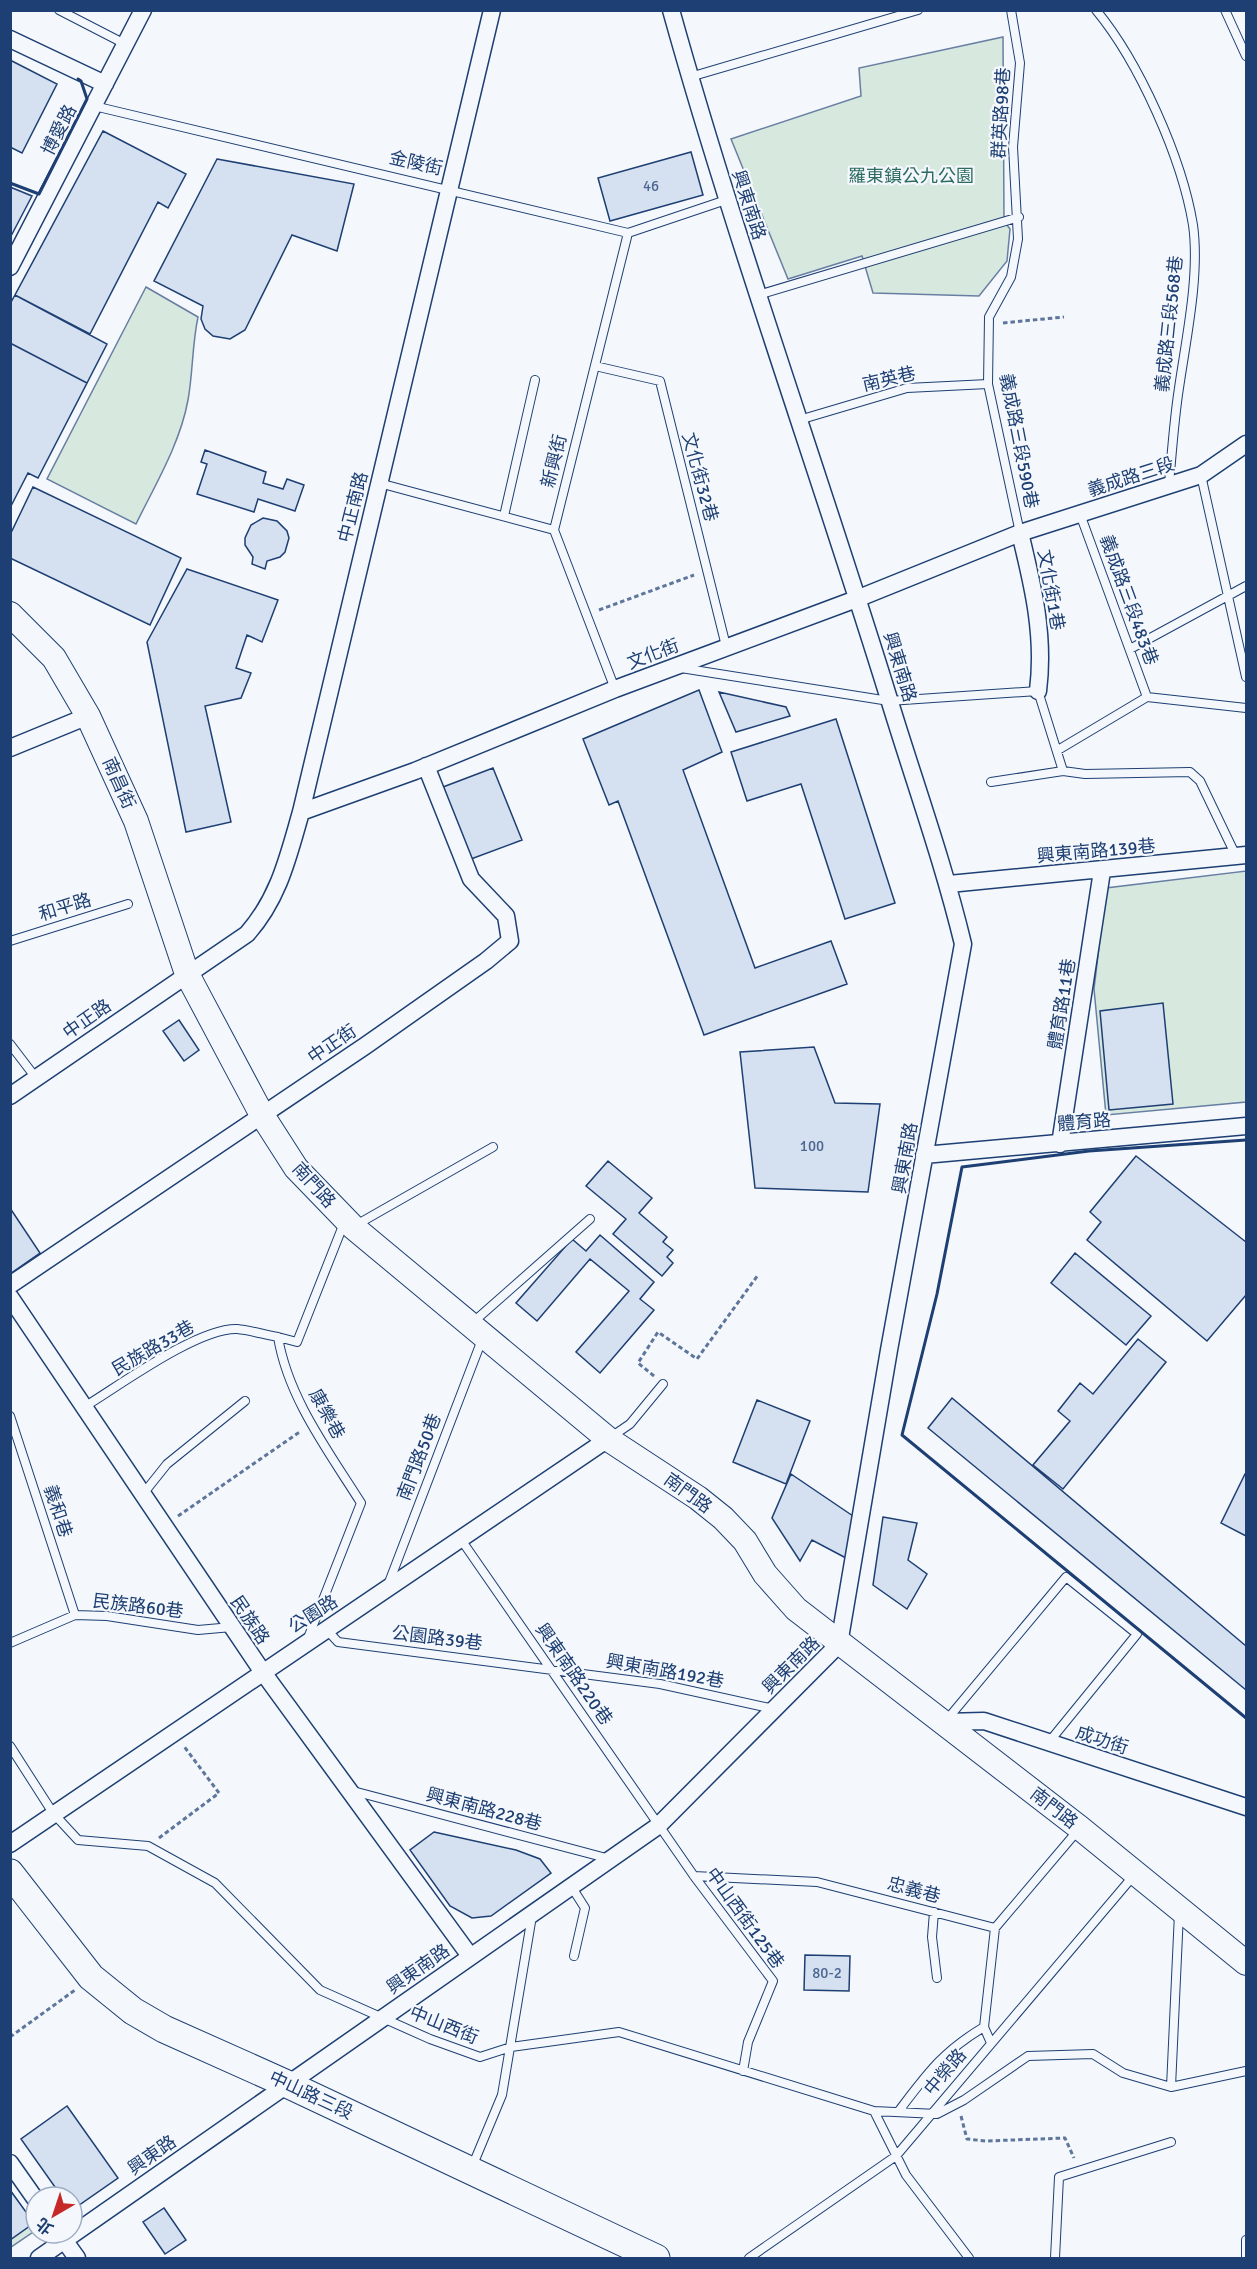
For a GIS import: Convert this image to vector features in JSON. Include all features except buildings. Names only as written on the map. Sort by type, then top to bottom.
[{"type":"main road","name":"中山路三段","points":[[10,1873],[91,1977],[125,2006],[164,2029],[287,2084],[656,2259]]},
{"type":"street","name":"博愛路","points":[[10,267],[143,10]]},
{"type":"street","name":"中正南路","points":[[187,974],[247,934],[264,915],[281,882],[301,812],[492,10]]},
{"type":"street","name":"興東南路","points":[[287,2084],[658,1826],[840,1644],[924,1155],[963,944],[949,884],[889,701],[859,598],[726,200],[671,10]]},
{"type":"street","points":[[10,39],[105,84]]},
{"type":"street","name":"義成路三段","points":[[1020,533],[1201,475],[1246,444]]},
{"type":"street","name":"文化街","points":[[301,812],[426,766],[726,646],[859,598],[1020,533]]},
{"type":"street","name":"文化街1巷","points":[[1020,533],[1038,610],[1042,660],[1038,691]]},
{"type":"street","name":"南昌街","points":[[10,615],[54,658],[88,716],[136,821],[187,974]]},
{"type":"street","points":[[10,748],[88,716]]},
{"type":"street","name":"中正街","points":[[10,1285],[486,962],[510,941],[506,916],[471,879],[426,766]]},
{"type":"street","name":"興東南路139巷","points":[[949,884],[1241,856]]},
{"type":"street","name":"體育路11巷","points":[[1060,1144],[1102,871]]},
{"type":"street","name":"中正路","points":[[10,1096],[187,974]]},
{"type":"street","name":"南門路","points":[[187,974],[262,1115],[296,1168],[349,1223],[608,1438],[698,1498],[723,1518],[745,1541],[765,1574],[796,1609],[1080,1828],[1245,1959]]},
{"type":"street","name":"體育路","points":[[924,1155],[1246,1126]]},
{"type":"street","name":"民族路","points":[[10,1297],[262,1671],[470,1956]]},
{"type":"street","name":"公園路","points":[[10,1844],[262,1671],[462,1540],[608,1438]]},
{"type":"street","name":"成功街","points":[[944,1722],[984,1721],[1246,1807]]},
{"type":"street","name":"興東路","points":[[84,2222],[287,2084]]},
{"type":"street","points":[[10,2163],[25,2185]]},
{"type":"street","name":"興東路","points":[[39,2259],[54,2245]]},
{"type":"street","points":[[67,2245],[77,2259]]},
{"type":"lane","points":[[59,10],[125,44]]},
{"type":"lane","points":[[689,77],[918,10]]},
{"type":"lane","name":"群英路98巷","points":[[1011,10],[1020,63],[1013,147],[1019,217]]},
{"type":"lane","name":"義成路三段568巷","points":[[1096,10],[1117,36],[1150,97],[1175,163],[1193,225],[1193,286],[1169,484]]},
{"type":"lane","points":[[1225,10],[1246,56]]},
{"type":"lane","name":"金陵街","points":[[94,106],[628,233]]},
{"type":"lane","points":[[628,233],[726,200]]},
{"type":"lane","points":[[758,296],[1019,217]]},
{"type":"lane","name":"義成路三段590巷","points":[[1019,217],[1018,239],[1011,277],[990,317],[988,384],[1020,533]]},
{"type":"lane","name":"新興街","points":[[554,530],[628,233]]},
{"type":"lane","name":"文化街32巷","points":[[595,366],[660,381],[726,646]]},
{"type":"lane","points":[[504,516],[535,380]]},
{"type":"lane","name":"南英巷","points":[[799,420],[907,388],[988,384]]},
{"type":"lane","points":[[1201,475],[1246,676]]},
{"type":"lane","points":[[379,483],[554,530],[615,689]]},
{"type":"lane","name":"義成路三段483巷","points":[[1080,514],[1147,697]]},
{"type":"lane","points":[[1130,649],[1246,586]]},
{"type":"lane","points":[[675,667],[889,701],[1038,691],[1063,771]]},
{"type":"lane","points":[[1058,750],[1147,697],[1246,708]]},
{"type":"lane","points":[[991,782],[1063,771],[1085,774],[1190,772],[1200,781],[1241,856]]},
{"type":"lane","name":"和平路","points":[[10,941],[128,904]]},
{"type":"lane","points":[[10,1044],[36,1078]]},
{"type":"lane","points":[[278,1337],[297,1342],[349,1223],[493,1147]]},
{"type":"lane","points":[[477,1330],[590,1219]]},
{"type":"lane","name":"民族路33巷","points":[[84,1407],[192,1342],[217,1332],[237,1329],[278,1337]]},
{"type":"lane","name":"南門路50巷","points":[[386,1591],[477,1330]]},
{"type":"lane","name":"康樂巷","points":[[278,1337],[282,1363],[312,1424],[361,1503],[307,1641]]},
{"type":"lane","points":[[608,1438],[630,1424],[663,1384]]},
{"type":"lane","points":[[142,1495],[167,1464],[245,1401]]},
{"type":"lane","name":"義和巷","points":[[10,1416],[75,1616]]},
{"type":"lane","name":"興東南路220巷","points":[[462,1540],[658,1826]]},
{"type":"lane","points":[[944,1722],[1066,1577],[1137,1634],[1049,1743]]},
{"type":"lane","name":"民族路60巷","points":[[10,1643],[75,1616],[106,1616],[198,1630],[232,1628]]},
{"type":"lane","name":"公園路39巷","points":[[326,1629],[338,1642],[550,1669]]},
{"type":"lane","name":"興東南路192巷","points":[[550,1669],[660,1684],[774,1710]]},
{"type":"lane","name":"中山西街","points":[[10,1746],[53,1814],[78,1839],[148,1846],[215,1883],[320,1990],[382,2018],[480,2057],[512,2047],[619,2032],[874,2111],[931,2114]]},
{"type":"lane","name":"興東南路228巷","points":[[350,1790],[610,1859]]},
{"type":"lane","name":"中山西街125巷","points":[[658,1826],[773,1981],[748,2042],[743,2071]]},
{"type":"lane","points":[[991,2043],[984,2027],[995,1928],[1080,1828]]},
{"type":"lane","name":"中榮路","points":[[749,2259],[896,2156],[1136,1873]]},
{"type":"lane","name":"忠義巷","points":[[694,1876],[817,1882],[995,1928]]},
{"type":"lane","points":[[571,1886],[585,1908],[574,1956]]},
{"type":"lane","points":[[1171,2087],[1180,1907]]},
{"type":"lane","points":[[933,1912],[932,1937],[938,1978]]},
{"type":"lane","points":[[471,2171],[502,2095],[512,2047],[532,1913]]},
{"type":"lane","points":[[898,2112],[933,2066],[956,2043],[984,2027]]},
{"type":"lane","points":[[931,2114],[937,2114],[957,2103],[1028,2056],[1093,2054],[1122,2073],[1171,2087],[1246,2071]]},
{"type":"lane","points":[[874,2111],[906,2175],[969,2259]]},
{"type":"lane","points":[[1055,2259],[1059,2177],[1171,2142]]},
{"type":"lane","points":[[1246,2240],[1246,2259]]},
{"type":"path","points":[[990,325],[1064,317]]},
{"type":"path","points":[[587,614],[707,570]]},
{"type":"path","points":[[663,1384],[638,1363],[658,1332],[697,1359],[758,1275]]},
{"type":"path","points":[[163,1526],[312,1424]]},
{"type":"path","points":[[148,1846],[219,1793],[173,1732]]},
{"type":"path","points":[[10,2037],[91,1977]]},
{"type":"path","points":[[957,2103],[968,2139],[995,2141],[1065,2138],[1080,2171]]},
{"type":"green space","name":"羅東鎮公九公園","points":[[1003,37],[1004,221],[1010,229],[1007,261],[979,296],[873,293],[862,256],[788,279],[731,139],[861,96],[859,68]]},
{"type":"green space","points":[[146,287],[198,317],[190,390],[184,416],[166,464],[136,524],[47,479]]},
{"type":"green space","points":[[1246,871],[1246,1102],[1106,1115],[1094,989],[1106,888]]},
{"type":"green space","points":[[10,2190],[24,2210],[24,2238],[11,2247]]},
{"type":"wall","points":[[10,183],[39,194],[87,99],[81,81],[78,79]]},
{"type":"wall","points":[[1246,1140],[1089,1151],[962,1167],[937,1294],[902,1435],[1246,1718]]}]
